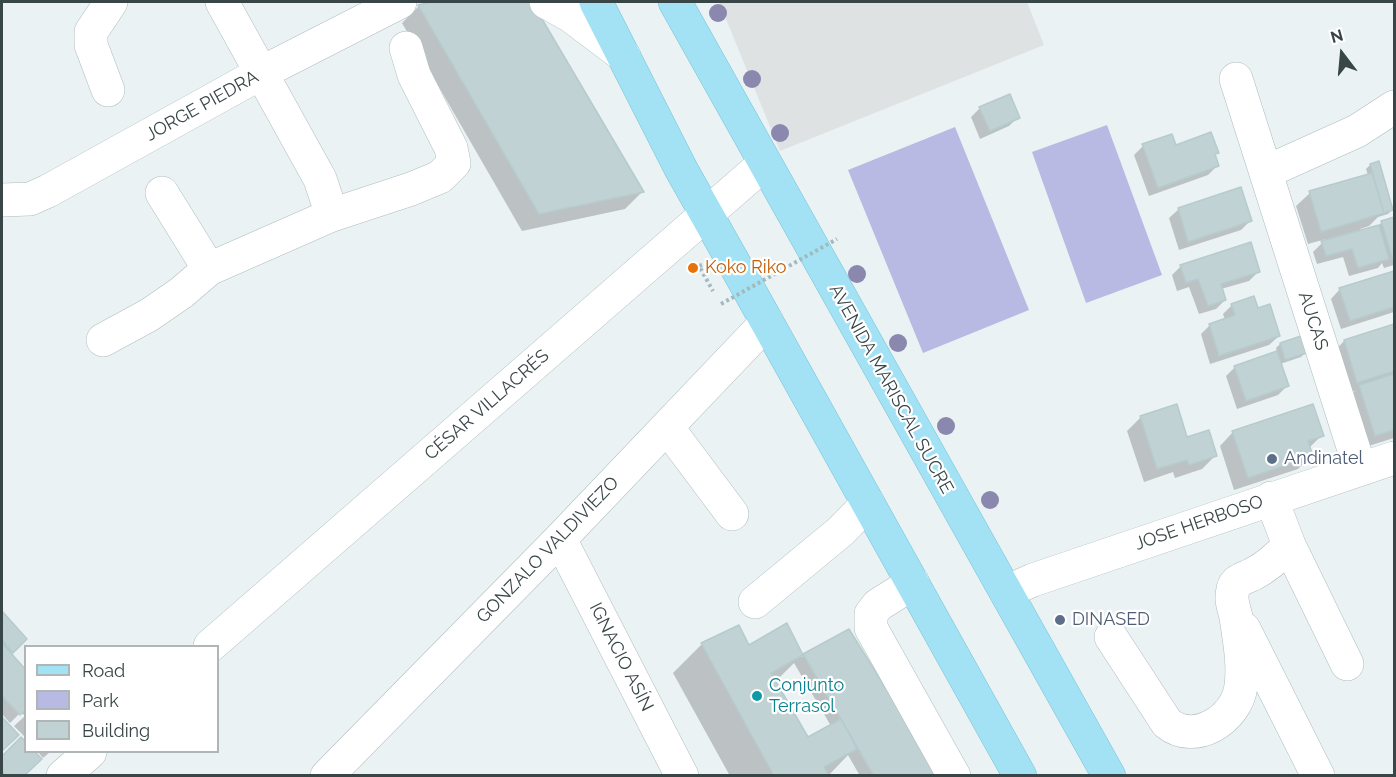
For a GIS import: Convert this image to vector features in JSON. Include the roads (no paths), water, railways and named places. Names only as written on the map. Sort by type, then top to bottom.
[{"type":"main road","points":[[596,2],[705,215],[1020,775]]},
{"type":"main road","name":"AVENIDA MARISCAL SUCRE","points":[[675,2],[1109,776]]},
{"type":"street","points":[[108,90],[91,45],[91,32],[111,2]]},
{"type":"street","points":[[222,2],[263,72],[320,179],[332,215]]},
{"type":"street","name":"JORGE PIEDRA","points":[[2,200],[30,200],[48,192],[263,72],[400,2]]},
{"type":"street","points":[[546,2],[571,16],[624,56]]},
{"type":"street","points":[[103,340],[149,315],[182,293],[209,269],[332,215],[440,177],[454,163],[451,148],[414,75],[406,48]]},
{"type":"street","name":"AUCAS","points":[[1236,79],[1362,469]]},
{"type":"street","points":[[1266,172],[1357,131],[1395,107]]},
{"type":"street","name":"CÉSAR VILLACRÉS","points":[[211,645],[764,164]]},
{"type":"street","points":[[162,193],[209,269]]},
{"type":"street","name":"GONZALO VALDIVIEZO","points":[[327,776],[560,539],[767,322]]},
{"type":"street","points":[[667,427],[732,514]]},
{"type":"street","name":"JOSE HERBOSO","points":[[1006,592],[1033,580],[1271,498],[1395,458]]},
{"type":"street","points":[[1271,498],[1289,545],[1347,664]]},
{"type":"street","points":[[754,602],[841,531],[868,503]]},
{"type":"street","name":"IGNACIO ASÍN","points":[[560,539],[682,776]]},
{"type":"street","points":[[1111,637],[1167,723],[1175,730],[1200,731],[1215,724],[1228,714],[1237,702],[1241,686],[1241,663],[1232,599],[1235,584],[1265,566],[1289,545]]},
{"type":"street","points":[[913,583],[878,605],[871,614],[871,628],[954,776]]},
{"type":"street","points":[[1234,608],[1318,776]]},
{"type":"street","points":[[63,776],[89,753]]},
{"type":"place","name":"Koko Riko","points":[[693,268]]},
{"type":"place","name":"Andinatel","points":[[1272,459]]},
{"type":"place","name":"DINASED","points":[[1060,620]]},
{"type":"place","name":"Conjunto Terrasol","points":[[757,696]]}]
